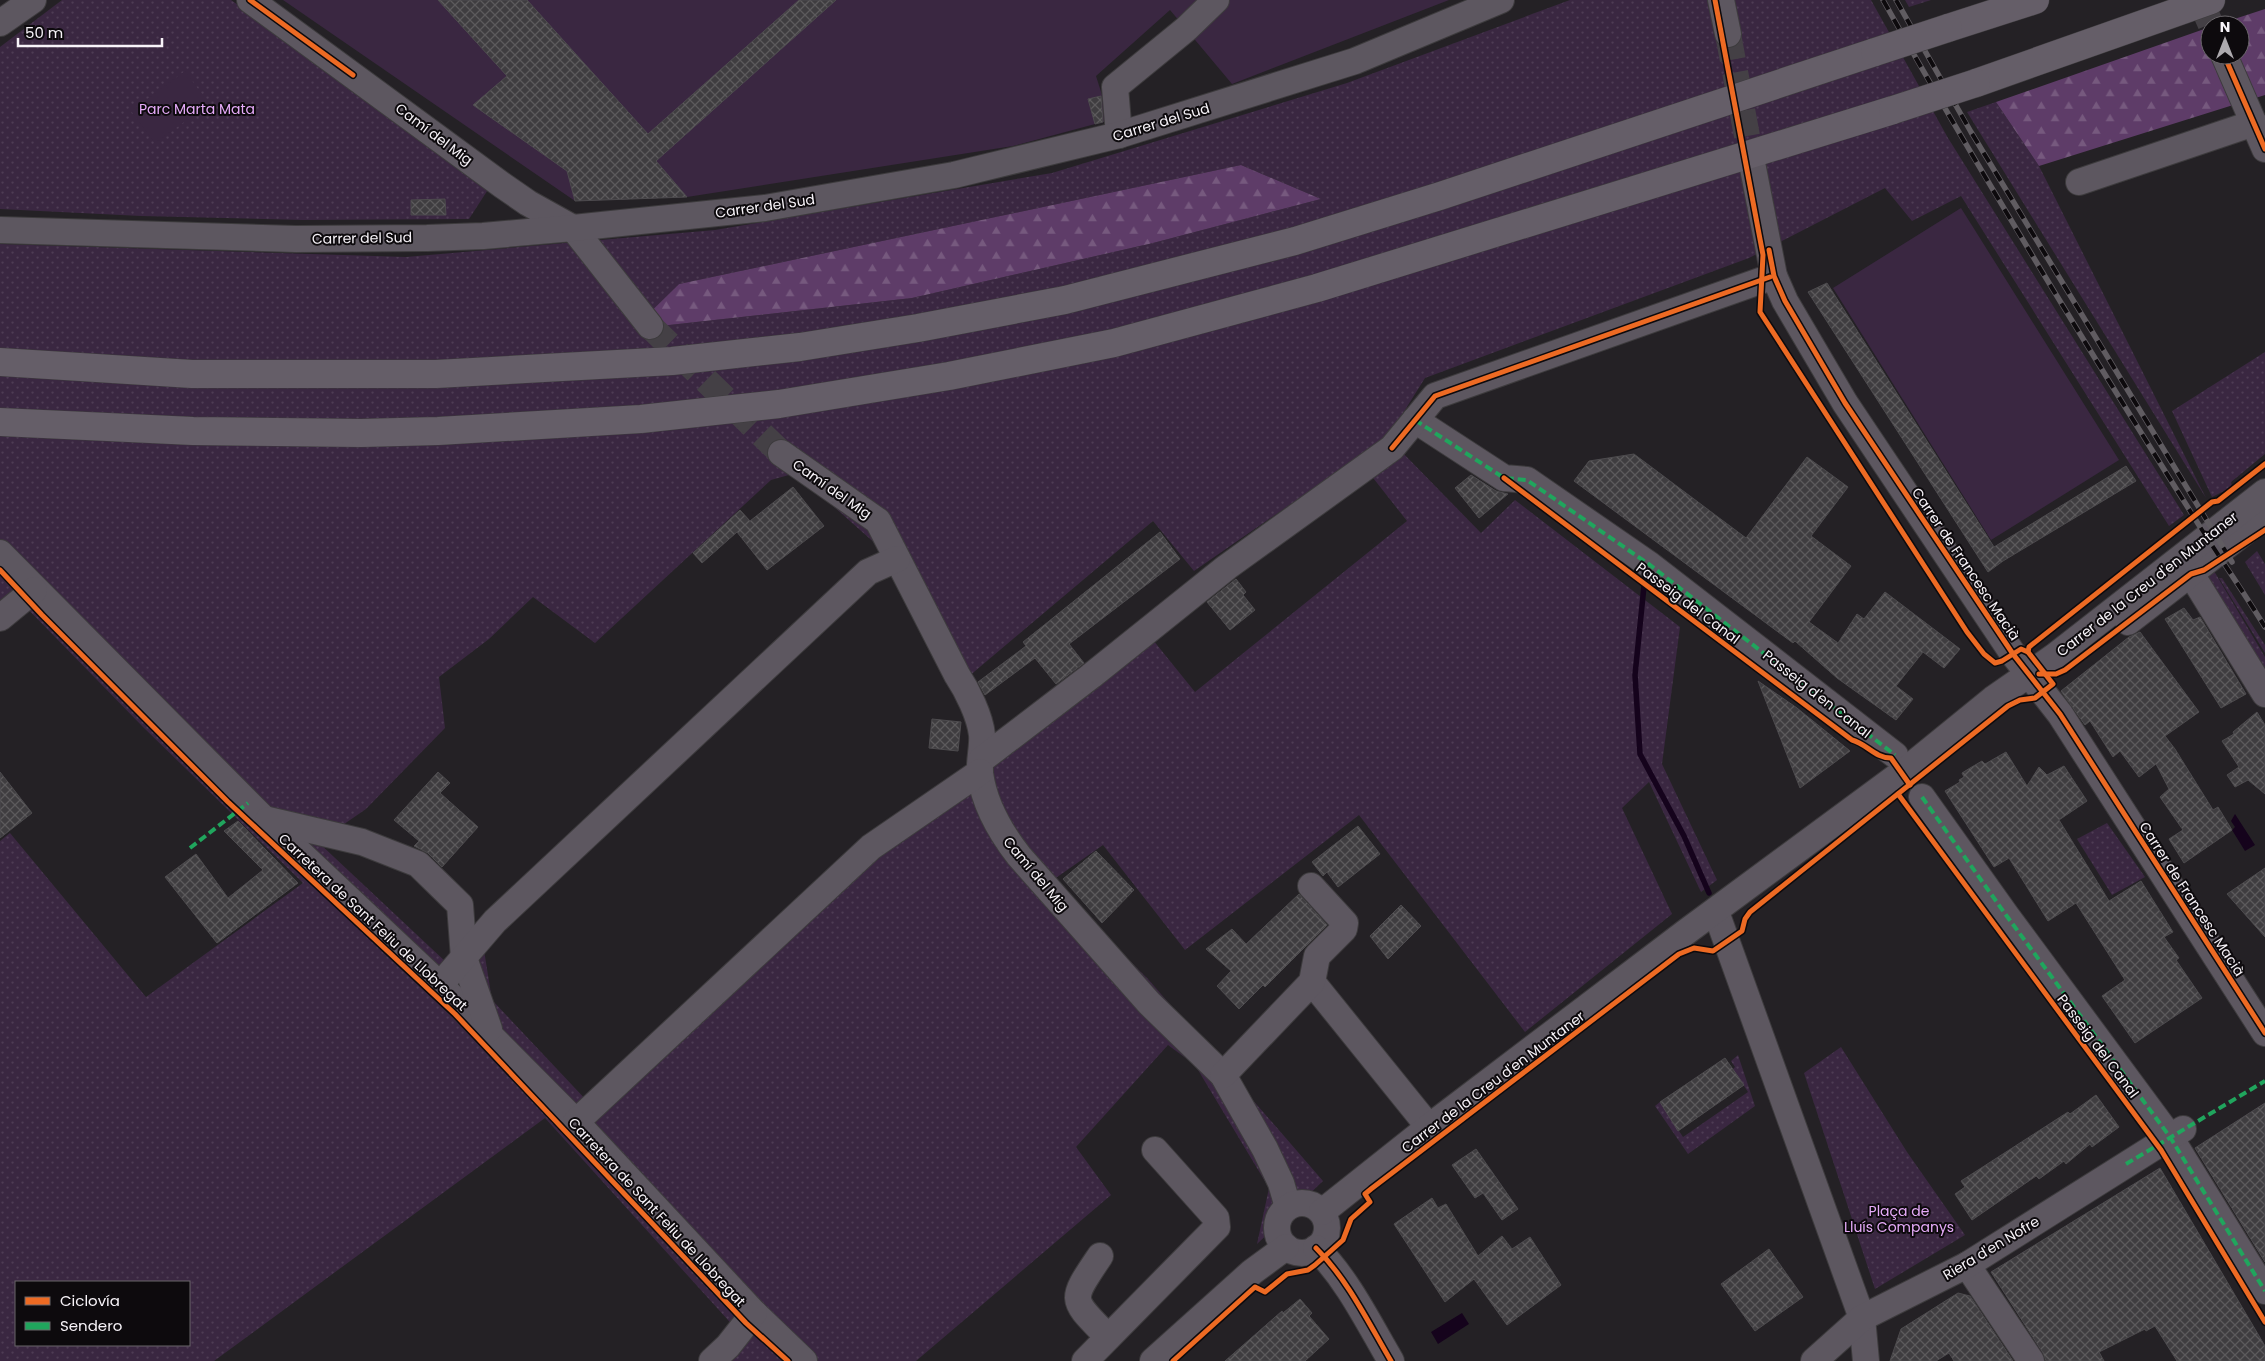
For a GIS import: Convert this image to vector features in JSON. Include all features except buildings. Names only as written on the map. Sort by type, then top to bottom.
[{"type":"highway","points":[[0,362],[192,374],[436,374],[672,361],[800,347],[909,330],[1065,300],[1295,241],[1440,196],[2035,0]]},
{"type":"highway","points":[[0,422],[193,431],[361,433],[438,431],[641,419],[779,404],[930,379],[1114,343],[1316,288],[1893,110],[2211,0]]},
{"type":"street","points":[[0,23],[33,0]]},
{"type":"street","name":"Camí del Mig","points":[[250,0],[514,194],[573,228],[650,326]]},
{"type":"street","points":[[1119,135],[1115,87],[1186,29],[1216,0]]},
{"type":"street","name":"Carrer del Sud","points":[[0,230],[296,239],[427,238],[573,228],[765,208],[954,175],[1119,135],[1355,61],[1502,0]]},
{"type":"street","points":[[1722,0],[1728,34]]},
{"type":"street","points":[[2228,65],[2265,149]]},
{"type":"street","points":[[2080,182],[2254,123]]},
{"type":"street","name":"Carrer de Francesc Macià","points":[[1752,163],[1774,276],[1785,301],[1845,404],[2013,654],[2060,714],[2265,1033]]},
{"type":"street","points":[[510,233],[517,208],[514,194]]},
{"type":"street","points":[[576,1122],[871,847],[980,766],[1227,567],[1392,448],[1435,396],[1774,276]]},
{"type":"street","name":"Passeig d'en Canal","points":[[1415,420],[1504,478],[1527,480],[1650,565],[1896,755]]},
{"type":"street","name":"Camí del Mig","points":[[780,453],[878,521],[957,674],[968,691],[982,734],[980,766],[984,789],[1004,837],[1149,1003],[1223,1075],[1266,1149],[1281,1184],[1288,1207]]},
{"type":"street","name":"Carrer de la Creu d'en Muntaner","points":[[1322,1212],[1429,1127],[1907,769],[1992,699],[2029,675],[2265,492]]},
{"type":"street","name":"Carrer de la Creu d'en Muntaner","points":[[2029,675],[2056,674],[2065,670],[2256,523]]},
{"type":"street","name":"Carretera de Sant Feliu de Llobregat","points":[[0,553],[34,590],[264,819],[440,985],[492,1037],[576,1122],[754,1313],[804,1361]]},
{"type":"street","points":[[440,985],[495,921],[868,572],[897,559]]},
{"type":"street","points":[[2191,574],[2265,694]]},
{"type":"street","points":[[0,618],[34,590]]},
{"type":"street","name":"Passeig del Canal","points":[[1922,797],[2006,915],[2176,1133],[2265,1292]]},
{"type":"street","points":[[264,819],[303,830],[362,842],[418,864],[460,906],[464,958],[492,1037]]},
{"type":"street","points":[[1223,1075],[1312,982],[1316,956],[1344,929],[1345,923],[1310,886]]},
{"type":"street","points":[[1716,912],[1862,1318],[1866,1361]]},
{"type":"street","points":[[1312,982],[1429,1127]]},
{"type":"street","name":"Riera d'en Nofre","points":[[1814,1361],[1862,1318],[1967,1265],[2176,1133]]},
{"type":"street","points":[[1086,1361],[1217,1227],[1216,1218],[1154,1150]]},
{"type":"street","points":[[1298,1203],[1309,1204],[1322,1212],[1327,1229],[1324,1240],[1316,1248],[1306,1252],[1296,1252],[1286,1247],[1278,1234],[1277,1227],[1282,1212],[1298,1203]]},
{"type":"street","points":[[1152,1361],[1252,1272],[1286,1247]]},
{"type":"street","points":[[1316,1248],[1331,1264],[1349,1289],[1391,1361]]},
{"type":"street","points":[[1100,1256],[1079,1288],[1078,1299],[1080,1309],[1108,1337]]},
{"type":"street","points":[[1967,1265],[2031,1361]]},
{"type":"street","points":[[712,1361],[728,1346],[754,1313]]},
{"type":"green space","name":"Parc Marta Mata","points":[[62,0],[231,0],[491,185],[469,219],[303,220],[141,216],[0,209],[0,47]]},
{"type":"green space","points":[[283,0],[1449,0],[1232,84],[1170,10],[1096,76],[1110,120],[1013,146],[687,197],[575,201]]},
{"type":"green space","points":[[1570,0],[1871,0],[1948,138],[2184,515],[2169,526],[1961,196],[1912,221],[1885,188],[1749,258],[1425,378],[1388,437],[1194,571],[1153,521],[968,677],[996,756],[1153,640],[1195,692],[1407,521],[1370,474],[1399,449],[1481,533],[1515,500],[1680,627],[1662,764],[1717,880],[1701,892],[1649,782],[1622,808],[1672,914],[1525,1032],[1359,815],[1185,950],[1103,845],[1050,882],[1148,979],[1323,1181],[1257,1244],[1269,1188],[1195,1065],[1168,1045],[1076,1147],[1111,1195],[916,1361],[729,1361],[747,1341],[545,1118],[214,1361],[0,1361],[0,841],[10,833],[146,997],[303,883],[143,727],[11,592],[0,600],[0,244],[406,257],[715,230],[1052,173],[1347,83]],"holes":[[[1241,165],[1321,199],[1153,243],[912,298],[633,329],[679,284]],[[796,473],[878,546],[976,737],[968,774],[589,1103],[492,1000],[483,944],[447,963],[318,842],[366,809],[445,728],[439,677],[489,639],[533,597],[595,643],[771,480]]]},
{"type":"green space","points":[[1905,0],[1931,0],[1909,7]]},
{"type":"green space","points":[[2265,9],[2265,95],[2039,166],[1996,102],[2200,31],[2200,65],[2250,65],[2250,15],[2247,15]]},
{"type":"green space","points":[[185,71],[209,104],[155,143],[131,111]]},
{"type":"green space","points":[[1996,102],[2039,166],[2206,498],[1967,112]]},
{"type":"green space","points":[[1241,165],[1321,199],[1153,243],[912,298],[633,329],[679,284]]},
{"type":"green space","points":[[1961,208],[2119,460],[1991,540],[1833,288]]},
{"type":"green space","points":[[2265,352],[2265,454],[2231,482],[2232,487],[2212,497],[2172,411]]},
{"type":"green space","points":[[2257,551],[2265,564],[2265,595],[2245,562]]},
{"type":"green space","points":[[2214,571],[2265,657],[2265,676],[2206,577]]},
{"type":"green space","points":[[2219,578],[2222,578],[2265,645],[2265,653]]},
{"type":"green space","points":[[2107,823],[2145,877],[2112,895],[2077,839]]},
{"type":"green space","name":"Plaça de Lluís Companys","points":[[1841,1047],[1907,1152],[1965,1235],[1875,1289],[1804,1073]]},
{"type":"green space","points":[[1738,1055],[1755,1106],[1688,1154],[1655,1106],[1660,1102],[1683,1137],[1748,1092],[1733,1069],[1735,1067],[1731,1061]]},
{"type":"shaded area","points":[[2235,814],[2255,845],[2245,851],[2232,830],[2235,827],[2231,821]]},
{"type":"shaded area","points":[[1462,1313],[1469,1324],[1438,1344],[1431,1332]]},
{"type":"waterway","points":[[1644,586],[1635,675],[1640,754],[1684,836],[1709,893]]},
{"type":"tunnel","points":[[2200,0],[2207,15]]},
{"type":"tunnel","points":[[1728,34],[1752,163]]},
{"type":"tunnel","points":[[650,326],[781,453]]},
{"type":"railway","points":[[1883,0],[1956,128],[2070,318],[2265,627]]},
{"type":"railway","points":[[1896,0],[1971,132],[2232,562]]},
{"type":"marked path","points":[[1415,420],[1504,478],[1527,480],[1650,565],[1895,755]]},
{"type":"marked path","points":[[1922,797],[2006,915],[2170,1137],[2265,1291]]},
{"type":"marked path","points":[[190,848],[248,803]]},
{"type":"marked path","points":[[2126,1164],[2265,1081]]},
{"type":"cycle path","points":[[250,0],[353,75]]},
{"type":"cycle path","points":[[1173,1361],[1255,1287],[1265,1292],[1287,1274],[1308,1270],[1315,1265],[1343,1240],[1351,1219],[1370,1202],[1365,1194],[1371,1189],[1679,954],[1694,948],[1713,951],[1742,931],[1745,919],[1750,912],[2008,706],[2020,700],[2035,698],[2053,684],[2028,652],[2021,649],[2002,661],[1995,663],[1984,654],[1967,632],[1760,312],[1763,255],[1715,0]]},
{"type":"cycle path","points":[[2228,65],[2265,149]]},
{"type":"cycle path","points":[[1769,250],[1774,276],[1785,301],[1845,403],[2013,654],[2060,714],[2265,1033]]},
{"type":"cycle path","points":[[1392,448],[1435,396],[1770,277]]},
{"type":"cycle path","points":[[2028,652],[2029,647],[2212,502],[2218,501],[2265,464]]},
{"type":"cycle path","points":[[1504,478],[1852,740],[1880,756],[1891,758],[1910,785]]},
{"type":"cycle path","points":[[2039,674],[2056,674],[2065,670],[2191,574],[2204,570],[2265,530]]},
{"type":"cycle path","points":[[0,570],[42,615],[228,802],[455,1014],[746,1323],[788,1361]]},
{"type":"cycle path","points":[[1898,794],[2161,1150],[2265,1322]]},
{"type":"cycle path","points":[[1316,1248],[1348,1288],[1391,1361]]}]
